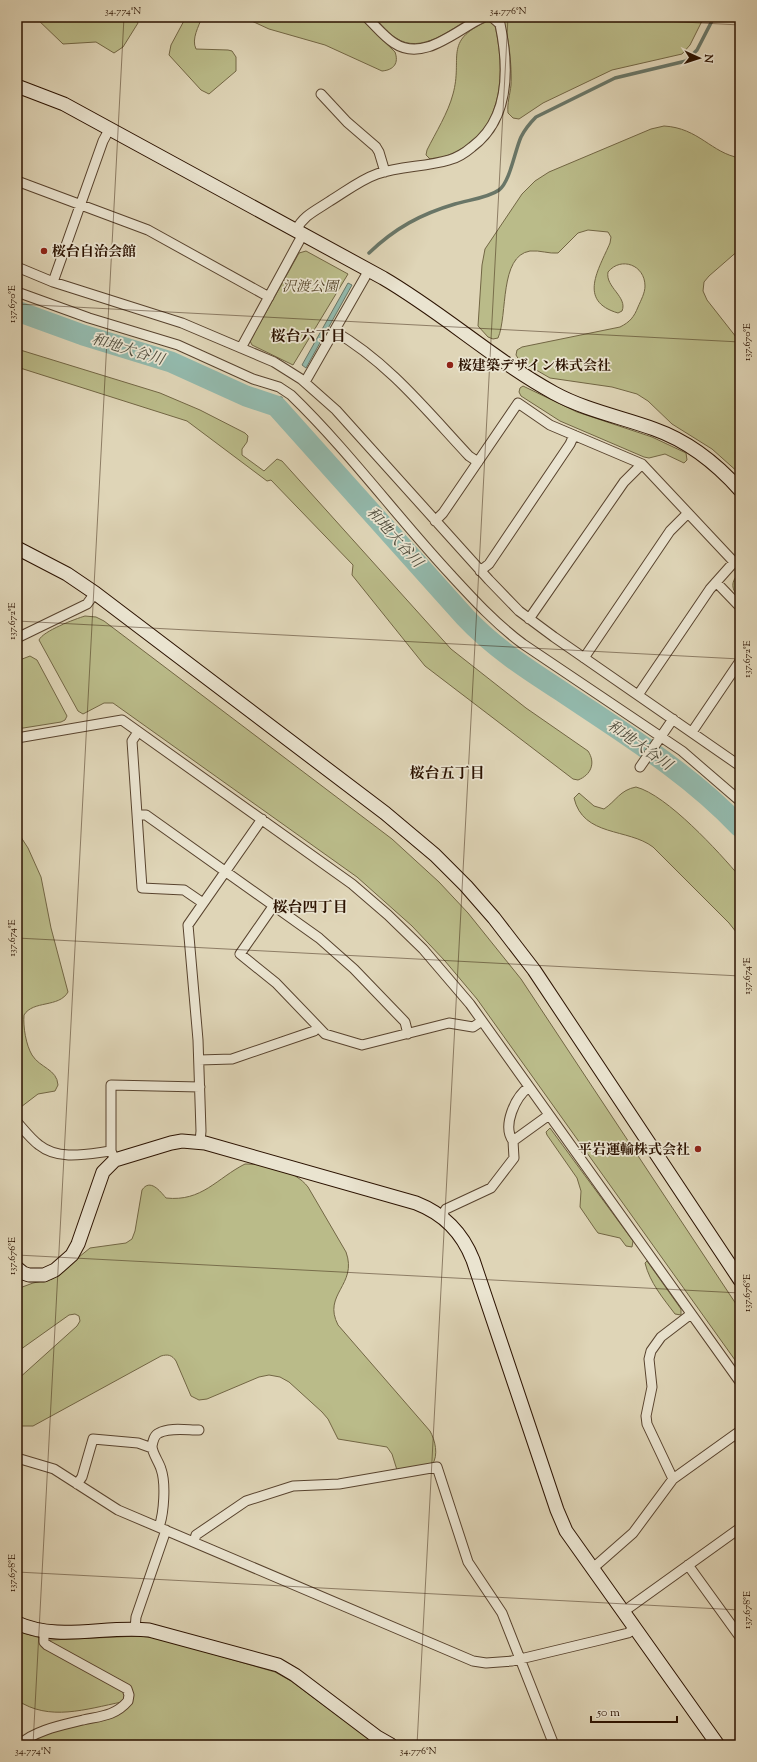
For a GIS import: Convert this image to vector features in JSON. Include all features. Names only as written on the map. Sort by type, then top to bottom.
[{"type":"street","points":[[366,17],[394,43],[414,49],[434,44],[484,17]]},
{"type":"street","points":[[242,348],[269,297],[300,232],[302,220],[362,180],[385,172],[451,160],[466,152],[479,142],[489,130],[498,116],[506,84],[500,24],[492,17]]},
{"type":"street","points":[[17,86],[64,104],[110,128],[369,270],[415,298],[500,360],[545,388],[580,405],[654,429],[681,442],[718,467],[740,490]]},
{"type":"street","points":[[321,94],[348,122],[377,148],[385,172]]},
{"type":"street","points":[[53,282],[103,141],[110,128]]},
{"type":"street","points":[[17,181],[148,230],[269,297]]},
{"type":"street","points":[[17,267],[53,282],[182,323],[274,362],[305,382],[336,410],[480,571],[529,619],[740,766]]},
{"type":"street","points":[[305,382],[369,270]]},
{"type":"street","points":[[17,292],[89,318],[178,345],[253,379],[285,390],[336,444],[420,543],[500,626],[699,765],[740,801]]},
{"type":"street","points":[[334,331],[359,346],[389,370],[469,456],[478,462]]},
{"type":"street","points":[[435,521],[443,513],[518,403],[550,425],[642,464],[734,562],[716,582],[638,695]]},
{"type":"street","points":[[480,571],[489,564],[570,444],[574,435]]},
{"type":"street","points":[[529,619],[624,482],[642,464]]},
{"type":"street","points":[[584,658],[670,530],[688,513]]},
{"type":"street","points":[[17,548],[68,574],[95,593],[396,822],[435,855],[466,886],[499,924],[534,970],[740,1280]]},
{"type":"street","points":[[716,582],[740,607]]},
{"type":"street","points":[[17,638],[87,604],[95,593]]},
{"type":"street","points":[[692,732],[740,661]]},
{"type":"street","points":[[641,766],[673,719]]},
{"type":"street","points":[[17,738],[122,720],[333,869],[388,915],[443,972],[482,1021],[740,1382]]},
{"type":"street","points":[[138,732],[132,741],[142,888],[184,890],[203,903]]},
{"type":"street","points":[[137,816],[146,815],[319,938],[354,969],[405,1022],[408,1034]]},
{"type":"street","points":[[200,1142],[199,1060],[188,926],[262,819]]},
{"type":"street","points":[[274,905],[240,954],[276,983],[325,1034],[362,1045],[449,1024],[473,1027],[482,1021]]},
{"type":"street","points":[[199,1060],[232,1059],[314,1031],[318,1027]]},
{"type":"street","points":[[17,1268],[29,1275],[44,1275],[55,1270],[72,1255],[78,1244],[103,1172],[113,1155],[111,1085],[200,1087]]},
{"type":"street","points":[[441,1216],[446,1209],[491,1188],[514,1158],[513,1141],[509,1135],[509,1124],[521,1092],[529,1087]]},
{"type":"street","points":[[513,1141],[549,1115]]},
{"type":"street","points":[[17,1122],[39,1145],[56,1154],[113,1155],[171,1142],[200,1142],[416,1203],[441,1216],[455,1229],[469,1248],[561,1520],[572,1540],[592,1569],[718,1745]]},
{"type":"street","points":[[673,1479],[647,1424],[646,1416],[652,1387],[649,1359],[655,1343],[691,1314]]},
{"type":"street","points":[[135,1629],[136,1617],[162,1529],[161,1520],[164,1481],[161,1469],[152,1448],[153,1439],[160,1432],[199,1430]]},
{"type":"street","points":[[592,1569],[633,1533],[673,1479],[740,1431]]},
{"type":"street","points":[[78,1484],[82,1477],[93,1439],[138,1443],[152,1448]]},
{"type":"street","points":[[17,1458],[54,1469],[111,1506],[162,1529],[460,1657],[486,1663],[499,1663],[628,1633],[635,1628]]},
{"type":"street","points":[[194,1542],[196,1535],[246,1501],[270,1492],[293,1486],[339,1484],[437,1467],[468,1562],[499,1607],[554,1745]]},
{"type":"street","points":[[623,1612],[740,1528]]},
{"type":"street","points":[[688,1565],[740,1638]]},
{"type":"street","points":[[17,1623],[44,1631],[135,1629],[158,1632],[278,1665],[295,1675],[377,1737],[391,1745]]},
{"type":"street","points":[[19,1745],[33,1735],[84,1720],[112,1714],[128,1702],[129,1695],[127,1689],[47,1645],[44,1642],[44,1631]]},
{"type":"green space","points":[[35,17],[93,17],[103,20],[115,17],[136,17],[138,23],[123,47],[114,53],[96,42],[63,44]]},
{"type":"green space","points":[[186,17],[202,17],[197,28],[194,41],[196,49],[228,50],[232,51],[236,57],[236,71],[209,94],[201,90],[169,55],[171,45]]},
{"type":"green space","points":[[243,17],[359,17],[395,52],[396,63],[390,69],[382,71],[325,45],[269,29]]},
{"type":"green space","points":[[374,17],[472,17],[436,38],[415,44],[396,38]]},
{"type":"green space","points":[[501,17],[704,17],[690,45],[682,54],[612,70],[543,103],[519,119],[513,118],[508,113],[511,69],[508,40]]},
{"type":"green space","points":[[486,22],[491,22],[495,26],[500,61],[498,96],[493,112],[485,127],[474,140],[452,154],[430,159],[426,155],[427,150],[445,115],[453,94],[456,81],[457,52],[459,44],[464,36]]},
{"type":"green space","points":[[664,126],[687,131],[721,151],[740,158],[740,249],[709,276],[704,282],[703,291],[707,300],[740,342],[740,474],[712,449],[672,424],[648,401],[637,394],[612,387],[550,378],[519,360],[516,355],[517,350],[522,347],[620,327],[629,321],[633,316],[642,299],[645,289],[644,279],[637,268],[631,265],[619,264],[608,272],[610,282],[622,301],[622,311],[618,313],[605,308],[598,301],[595,292],[594,283],[597,273],[610,243],[611,237],[608,232],[588,230],[578,233],[558,253],[530,251],[520,255],[513,263],[509,275],[501,328],[498,338],[493,339],[488,337],[478,326],[482,265],[485,249],[522,194],[535,181],[549,172],[651,129]]},
{"type":"green space","name":"沢渡公園","points":[[306,251],[348,274],[293,365],[252,345],[250,341],[299,253]]},
{"type":"green space","points":[[17,349],[160,393],[200,410],[245,433],[248,436],[247,442],[242,449],[242,455],[264,471],[277,459],[282,461],[451,649],[526,708],[588,751],[592,760],[589,772],[578,780],[573,779],[425,666],[352,575],[353,565],[271,480],[267,481],[187,421],[17,367]]},
{"type":"green space","points":[[523,386],[577,412],[652,437],[686,453],[687,460],[684,463],[665,454],[649,458],[644,457],[560,421],[521,396],[519,392],[520,388]]},
{"type":"green space","points":[[740,572],[740,599],[733,589],[733,582]]},
{"type":"green space","points":[[85,616],[96,617],[104,621],[392,839],[439,882],[468,913],[521,979],[740,1310],[740,1367],[477,999],[445,961],[412,926],[357,877],[113,703],[104,703],[83,714],[78,711],[39,640],[53,629]]},
{"type":"green space","points":[[30,656],[37,660],[67,716],[65,720],[61,722],[17,729],[17,661]]},
{"type":"green space","points":[[636,787],[649,792],[677,812],[706,840],[740,877],[740,937],[729,923],[653,847],[643,841],[596,826],[579,811],[574,798],[579,793],[594,806],[604,809],[622,793]]},
{"type":"green space","points":[[17,831],[28,848],[41,877],[51,928],[68,992],[59,1000],[33,1007],[24,1015],[25,1036],[30,1051],[39,1063],[55,1075],[58,1085],[55,1091],[38,1094],[17,1110]]},
{"type":"green space","points":[[550,1128],[633,1241],[632,1247],[626,1246],[620,1238],[598,1233],[595,1229],[580,1207],[581,1191],[577,1178],[547,1135],[546,1132]]},
{"type":"green space","points":[[245,1164],[262,1165],[280,1169],[296,1176],[308,1187],[346,1252],[348,1273],[334,1305],[334,1314],[338,1325],[430,1431],[436,1448],[432,1465],[397,1470],[392,1454],[387,1447],[338,1439],[328,1419],[322,1412],[289,1382],[280,1377],[269,1375],[259,1377],[207,1399],[199,1400],[191,1396],[176,1361],[173,1357],[168,1355],[161,1356],[33,1426],[17,1426],[17,1380],[77,1326],[80,1321],[79,1316],[75,1314],[69,1315],[17,1352],[17,1289],[33,1283],[52,1279],[90,1248],[126,1243],[132,1239],[135,1231],[142,1190],[148,1185],[155,1187],[166,1198],[190,1196],[208,1188]]},
{"type":"green space","points":[[647,1261],[681,1309],[681,1315],[675,1314],[657,1290],[647,1270],[645,1263]]},
{"type":"green space","points":[[17,1631],[40,1638],[120,1688],[126,1695],[122,1702],[68,1712],[55,1712],[42,1711],[29,1707],[17,1700]]},
{"type":"green space","points":[[139,1636],[157,1638],[275,1672],[291,1681],[377,1745],[24,1745],[54,1732],[112,1717],[126,1709],[130,1687],[124,1682],[63,1651],[49,1642],[50,1640]]},
{"type":"water","points":[[348,283],[352,285],[306,368],[302,365]]},
{"type":"waterway","points":[[369,253],[389,236],[420,217],[455,204],[489,195],[499,190],[503,186],[509,173],[524,131],[536,117],[615,78],[686,61],[697,50],[714,17]]},
{"type":"waterway","name":"和地大谷川","points":[[17,311],[83,335],[171,362],[246,396],[276,406],[465,617],[487,638],[523,666],[631,738],[677,771],[699,788],[740,827]]},
{"type":"waterway","points":[[275,405],[281,398]]},
{"type":"place","name":"桜台自治会館","points":[[44,251]]},
{"type":"place","name":"桜建築デザイン株式会社","points":[[450,365]]},
{"type":"place","name":"平岩運輸株式会社","points":[[698,1149]]},
{"type":"district","name":"桜台六丁目","points":[[308,336]]},
{"type":"district","name":"桜台五丁目","points":[[447,773]]},
{"type":"district","name":"桜台四丁目","points":[[310,907]]}]
